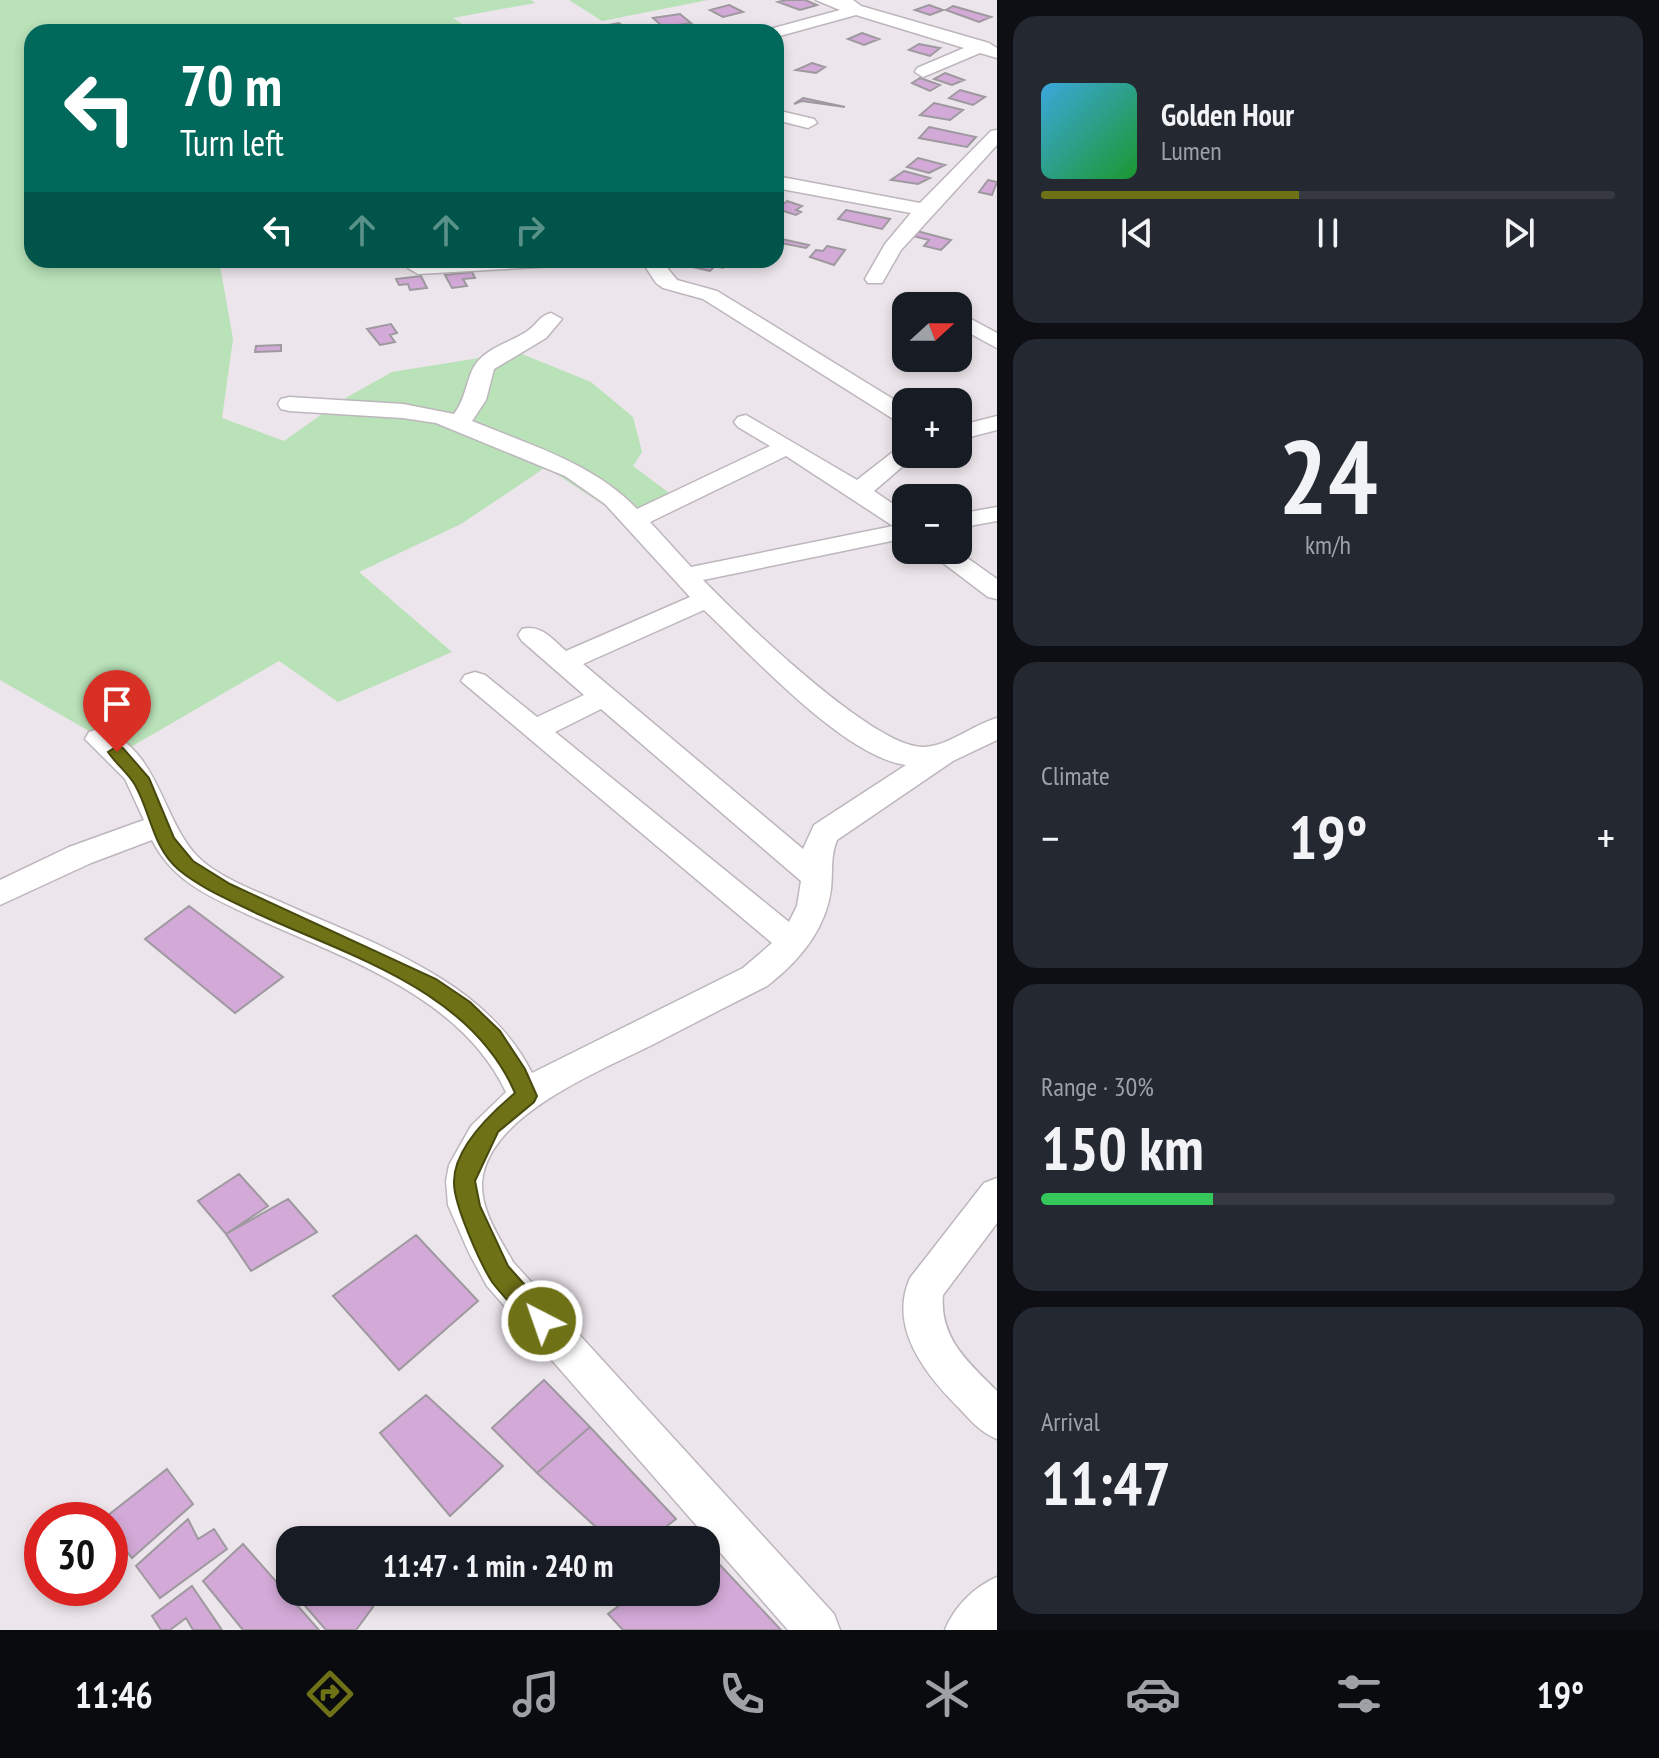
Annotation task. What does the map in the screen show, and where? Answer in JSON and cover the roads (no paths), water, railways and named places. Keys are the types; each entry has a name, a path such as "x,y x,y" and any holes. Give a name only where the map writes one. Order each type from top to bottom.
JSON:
{"street":[{"path":"824,0 853,6 997,53"},
{"path":"784,29 853,6"},
{"path":"923,72 997,42"},
{"path":"784,117 808,123"},
{"path":"875,279 892,248 924,210 997,135"},
{"path":"968,165 997,171"},
{"path":"784,184 924,210"},
{"path":"656,268 670,284 710,295 892,408"},
{"path":"459,423 474,401 479,375 487,364 499,354 533,338 551,319"},
{"path":"972,327 997,342"},
{"path":"289,404 403,411 459,423 573,471 602,489 688,575 707,599 858,735 899,754 922,757 943,754"},
{"path":"746,422 892,515"},
{"path":"972,430 997,423"},
{"path":"972,435 997,447"},
{"path":"635,520 787,447"},
{"path":"858,492 892,464"},
{"path":"972,518 997,514"},
{"path":"688,575 892,534"},
{"path":"959,564 997,591"},
{"path":"564,662 707,599"},
{"path":"531,635 817,878"},
{"path":"475,681 791,941"},
{"path":"535,730 605,696"},
{"path":"818,1630 500,1274 468,1206 464,1181 472,1158 490,1126 526,1096 546,1082 755,977 782,955 811,911 817,878 814,862 817,846 825,833 943,754 997,728"},
{"path":"99,739 117,752 143,782 173,852 203,879 447,995 493,1037 526,1096"},
{"path":"0,893 80,855 161,825"},
{"path":"997,1194 924,1290 920,1308 922,1327 931,1347 997,1419"},
{"path":"967,1630 997,1599"}]}
